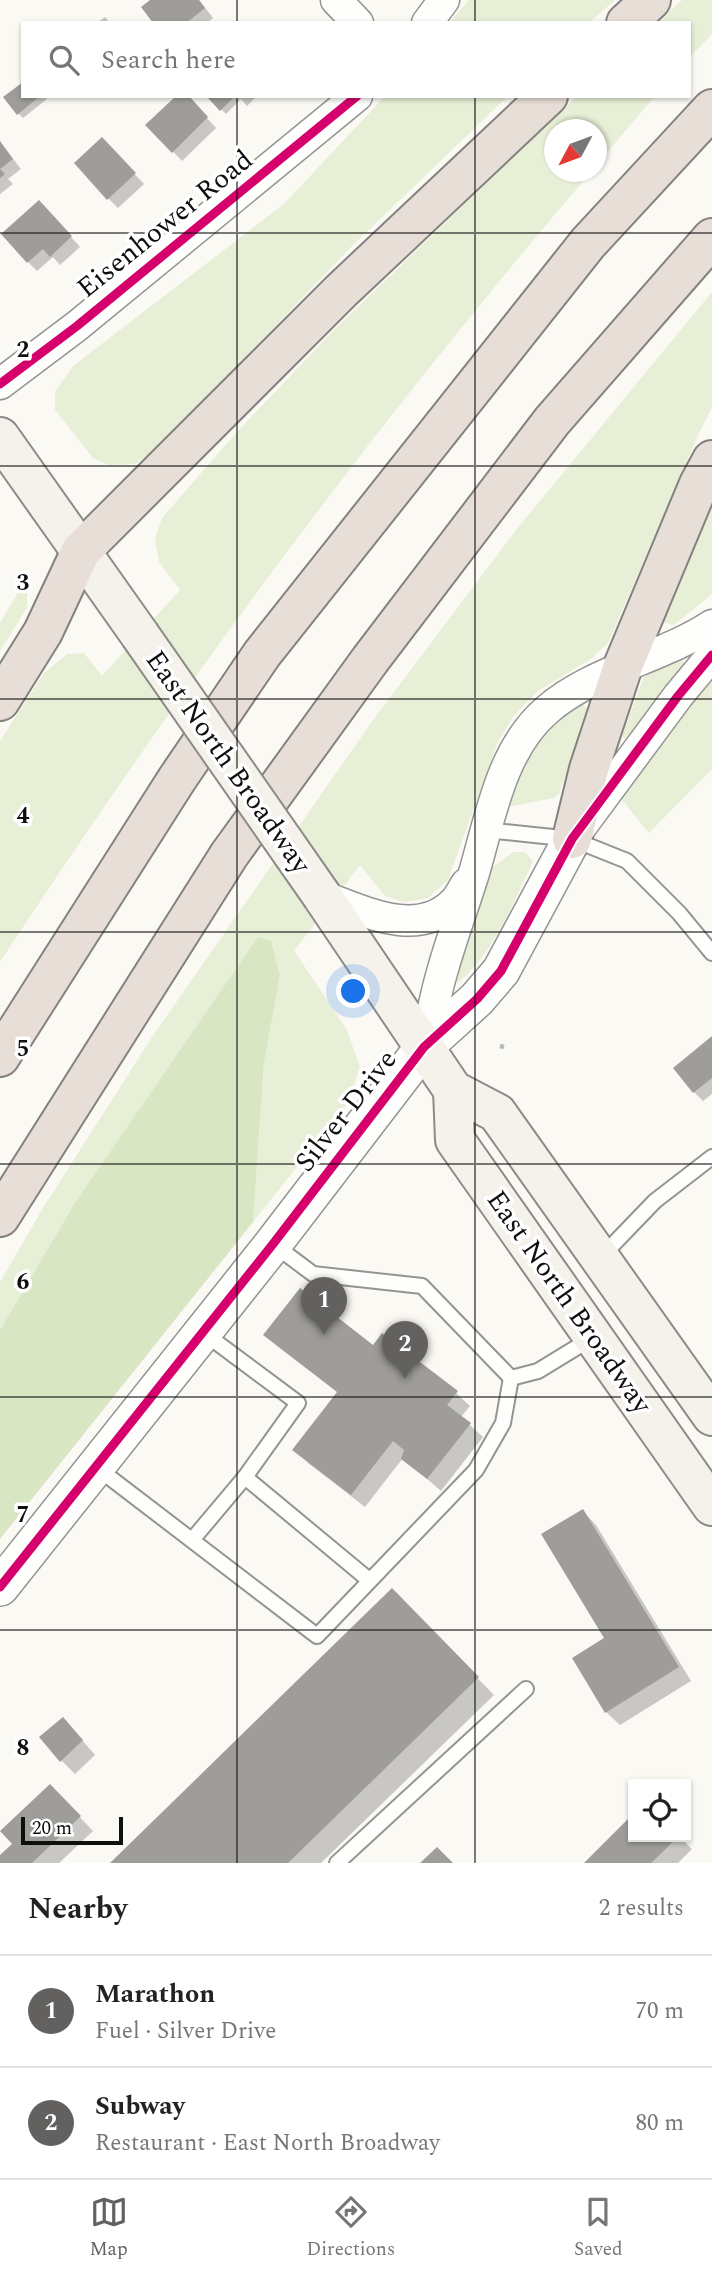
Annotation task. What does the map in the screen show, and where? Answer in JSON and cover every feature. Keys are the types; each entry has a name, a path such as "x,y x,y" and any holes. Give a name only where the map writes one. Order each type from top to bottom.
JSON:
{"highway":[{"path":"628,21 651,0"},
{"path":"0,701 43,632 81,551 341,291 546,98"},
{"path":"0,1057 177,779 262,654 588,243 712,109"},
{"path":"0,1217 229,856 370,660 552,421 712,238"},
{"path":"572,839 589,769 623,666 699,484 712,460"}],"main road":[{"name":"East North Broadway","path":"0,437 322,896 453,1090 497,1113 712,1416"},
{"name":"East North Broadway","path":"453,1090 455,1140 712,1506"}],"street":[{"path":"336,0 356,21"},
{"path":"428,21 444,0"},
{"name":"Eisenhower Road","path":"0,384 77,326 355,98"},
{"name":"Silver Drive","path":"424,1047 442,971 486,830 509,763 528,731 546,710 566,696 623,666 675,646 712,625"},
{"name":"Silver Drive","path":"0,1587 203,1332 424,1047 477,999 501,971 572,839 678,696 712,655"},
{"name":"Silver Drive","path":"322,896 401,922 433,917 454,902 474,872"}],"lane":[{"path":"486,830 572,839 627,861 678,913 712,953"},
{"path":"601,1257 655,1201 712,1157"},
{"path":"272,1244 313,1274 422,1286 511,1378"},
{"path":"192,1540 245,1477 298,1404 203,1332"},
{"path":"511,1378 538,1371 593,1338"},
{"path":"96,1466 317,1636 476,1471 503,1423 511,1378"},
{"path":"245,1477 369,1580"},
{"path":"337,1863 526,1689"}],"green space":[{"path":"469,0 615,0 591,21 451,21"},
{"path":"682,0 712,0 712,34 691,56 691,21 659,21"},
{"path":"383,98 506,98 352,246 153,453 134,464 109,465 93,458 55,410 55,392 73,366 284,204"},
{"path":"575,98 653,98 607,152 607,119 553,119"},
{"path":"544,128 544,182 583,182 434,362 283,558 138,758 0,962 0,741 44,673 67,654 84,653 102,676 180,590 159,562 155,538 162,518 235,434 336,328"},
{"path":"712,292 712,408 608,643 592,658 538,691 512,718 497,744 448,880 428,898 404,902 385,896 360,865 294,951 346,1028 360,1067 348,1103 253,1222 264,1063 280,976 73,1206 0,1330 0,1282 43,1208 154,1034 373,720 516,530"},
{"path":"712,503 712,594 674,625 661,622"},
{"path":"27,578 27,608 0,651 0,623"},
{"path":"680,657 685,665 625,739 622,736 645,674"},
{"path":"712,671 712,769 649,833 618,795"},
{"path":"581,702 588,710 559,794 554,798 506,807 523,756 536,738"},
{"path":"513,852 525,852 533,861 493,941 458,983 448,972 487,872"},
{"path":"258,937 271,941 280,976 264,1063 253,1222 0,1539 0,1330 73,1206"}],"building":[{"path":"150,0 199,0 205,8 189,21 152,21 141,7"},
{"path":"21,84 21,98 38,98 17,115 3,97"},
{"path":"174,98 191,98 208,117 172,153 145,125"},
{"path":"208,98 233,98 220,111"},
{"path":"102,137 136,173 107,200 74,163"},
{"path":"0,141 13,159 0,169"},
{"path":"39,200 72,236 50,257 43,249 27,263 1,234"},
{"path":"712,1036 712,1078 693,1093 673,1068"},
{"path":"300,1288 373,1345 382,1333 458,1391 447,1405 471,1423 427,1479 401,1459 404,1450 393,1441 351,1495 292,1450 337,1392 263,1335"},
{"path":"583,1509 679,1667 605,1713 572,1658 604,1638 541,1534"},
{"path":"392,1588 479,1677 288,1863 110,1863"},
{"path":"63,1717 83,1740 60,1762 39,1737"},
{"path":"50,1784 81,1816 32,1863 0,1863 0,1855 12,1844 0,1831"},
{"path":"628,1819 628,1842 673,1842 651,1863 584,1863"},
{"path":"437,1847 453,1863 420,1863"}],"cycle path":[{"path":"0,384 77,326 355,98"},
{"path":"0,1587 273,1244 424,1047 477,999 501,971 572,839 678,696 712,655"}],"place":[{"name":"Marathon","path":"324,1335"},
{"name":"Subway","path":"405,1379"}]}
